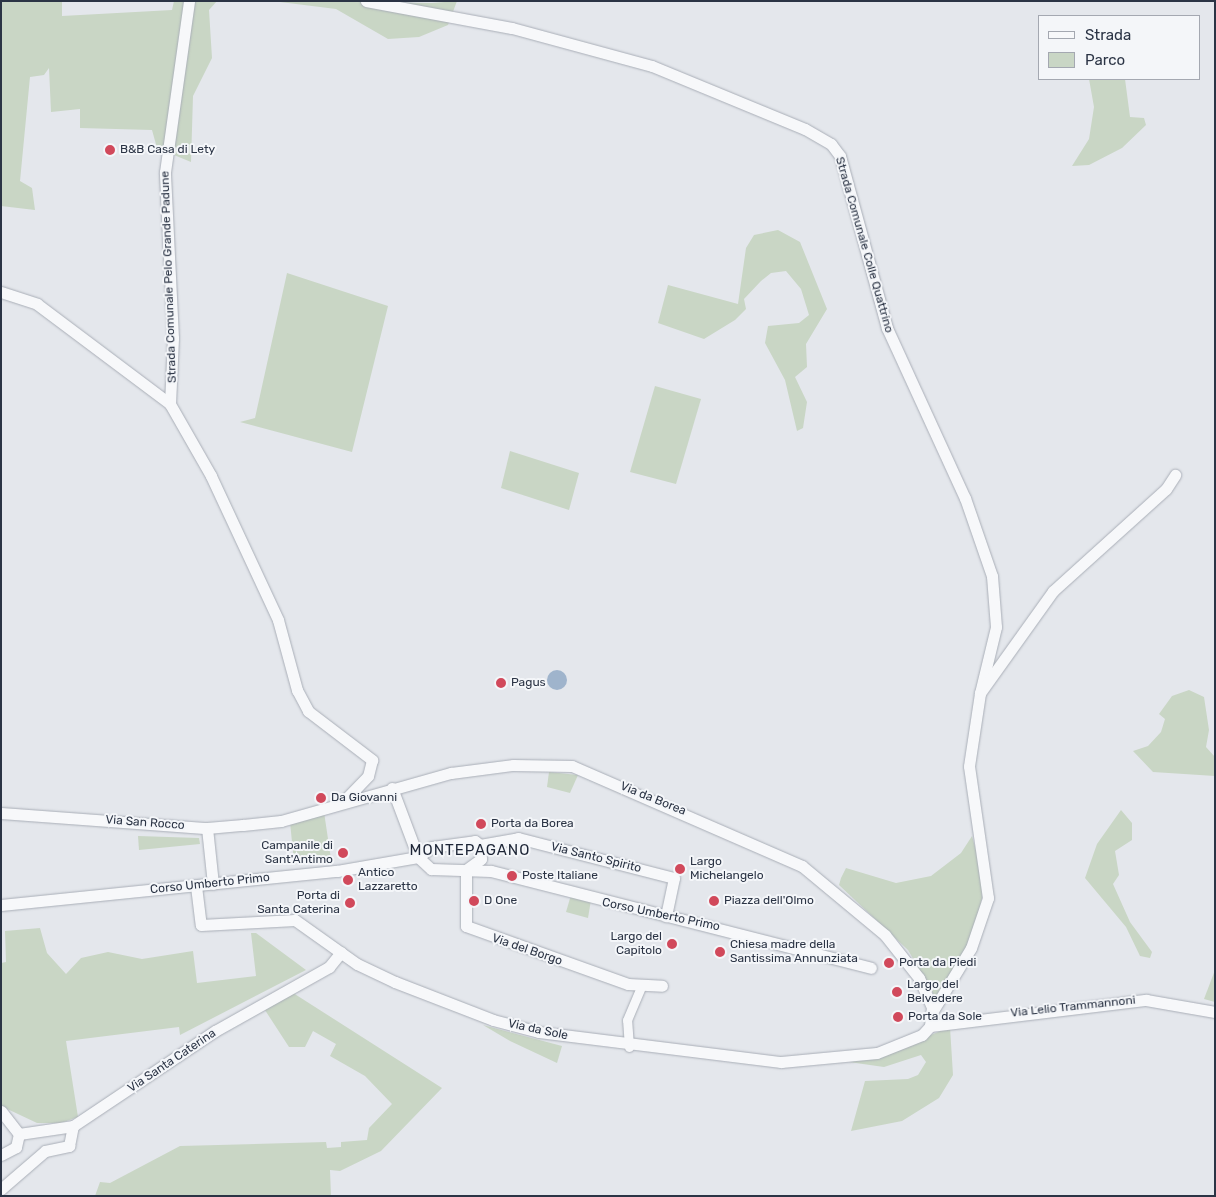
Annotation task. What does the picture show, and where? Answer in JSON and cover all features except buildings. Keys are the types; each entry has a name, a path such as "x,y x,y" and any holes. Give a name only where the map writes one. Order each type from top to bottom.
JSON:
{"street":[{"name":"Strada Comunale Pelo Grande Padune","path":"170,404 173,338 165,172 189,1"},
{"name":"Strada Comunale Colle Quattrino","path":"366,1 512,28 652,66 805,128 831,144 840,156 887,328 968,506 990,568 997,609 980,693 969,766 988,898 971,948 931,1020"},
{"path":"1,292 37,304 170,404 210,476 278,620 297,690 308,711 372,760 368,776 342,802"},
{"path":"980,693 1053,591 1164,491 1175,475"},
{"name":"Via da Borea","path":"288,819 342,802 451,773 551,764 572,766 708,822 802,866 852,905 885,935 919,978 931,1020"},
{"path":"392,788 418,857"},
{"name":"Via San Rocco","path":"1,813 207,828 288,819"},
{"path":"207,828 213,884"},
{"name":"Via Santo Spirito","path":"480,845 518,838 674,878 666,916"},
{"name":"Corso Umberto Primo","path":"1,905 196,886 418,857 455,841 469,839 480,845"},
{"path":"466,872 479,864 480,845"},
{"name":"Corso Umberto Primo","path":"418,857 431,869 508,877 666,916 712,925 871,968"},
{"name":"Via del Borgo","path":"466,872 466,926 641,987"},
{"name":"Via da Sole","path":"196,886 201,925 295,920 341,952 395,982 493,1020 629,1047 781,1062 878,1052 922,1035 931,1020"},
{"name":"Via Santa Caterina","path":"19,1134 73,1126 215,1031 329,967 341,952"},
{"path":"629,1047 627,1020 641,987 662,986"},
{"name":"Via Lelio Trammannoni","path":"931,1020 1146,1000 1215,1012"},
{"path":"1,1112 19,1134 16,1147 1,1155"},
{"path":"1,1189 45,1151 69,1146 73,1126"}],"green space":[{"path":"1,1 62,1 62,16 172,10 174,1 217,1 209,10 212,58 193,96 191,162 157,148 152,130 80,128 80,109 51,112 49,68 44,75 30,77 20,181 32,188 35,210 1,206"},
{"path":"272,1 432,3 457,1 448,25 419,37 388,39 336,9"},
{"path":"1089,80 1125,80 1130,117 1144,118 1146,125 1122,148 1089,165 1072,166 1089,139 1094,107"},
{"path":"778,230 800,242 827,309 806,344 807,367 795,377 807,402 803,428 797,431 785,380 765,343 768,326 799,323 809,315 801,289 786,271 771,273 761,281 744,299 746,309 735,320 704,339 658,323 668,285 738,304 746,248 754,235"},
{"path":"287,273 388,306 352,452 240,422 255,418"},
{"path":"655,386 701,399 676,484 630,472"},
{"path":"510,451 579,473 569,510 501,488"},
{"path":"1189,690 1204,697 1209,730 1206,747 1215,757 1215,776 1153,772 1133,751 1148,746 1161,732 1165,719 1159,714 1172,696"},
{"path":"549,772 578,775 570,793 547,787"},
{"path":"1121,810 1132,823 1132,840 1115,851 1119,875 1113,884 1130,922 1152,952 1150,958 1140,956 1126,927 1085,878 1097,844"},
{"path":"324,812 331,859 294,862 290,822"},
{"path":"138,836 199,838 200,844 139,850"},
{"path":"972,836 981,868 982,898 974,933 937,1000 908,950 839,885 846,868 896,883 931,876 961,853"},
{"path":"571,895 591,900 588,918 566,912"},
{"path":"40,928 47,953 66,974 81,958 108,952 142,959 193,951 197,983 256,976 251,933 256,933 306,970 180,1035 179,1027 66,1041 78,1117 61,1123 37,1123 1,1106 1,963 6,962 5,931"},
{"path":"1215,970 1215,1002 1204,999"},
{"path":"290,991 442,1088 381,1151 340,1171 330,1170 331,1196 95,1196 100,1182 110,1183 180,1146 326,1142 327,1148 341,1147 341,1142 367,1140 369,1128 392,1104 365,1076 330,1056 336,1044 313,1031 305,1047 289,1047 263,1007"},
{"path":"483,1025 562,1046 557,1063 510,1041"},
{"path":"950,1027 953,1075 939,1098 902,1121 851,1131 865,1081 908,1079 918,1075 926,1062 921,1055 884,1067 849,1062 885,1054"}],"water":[{"path":"557,670 564,673 567,680 564,687 557,690 550,687 547,680 550,673"}],"place":[{"name":"B&B Casa di Lety","path":"110,150"},
{"name":"Pagus","path":"501,683"},
{"name":"Da Giovanni","path":"321,798"},
{"name":"Porta da Borea","path":"481,824"},
{"name":"Campanile di Sant'Antimo","path":"343,853"},
{"name":"Largo Michelangelo","path":"680,869"},
{"name":"Poste Italiane","path":"512,876"},
{"name":"Antico Lazzaretto","path":"348,880"},
{"name":"D One","path":"474,901"},
{"name":"Piazza dell'Olmo","path":"714,901"},
{"name":"Porta di Santa Caterina","path":"350,903"},
{"name":"Largo del Capitolo","path":"672,944"},
{"name":"Chiesa madre della Santissima Annunziata","path":"720,952"},
{"name":"Porta da Piedi","path":"889,963"},
{"name":"Largo del Belvedere","path":"897,992"},
{"name":"Porta da Sole","path":"898,1017"}],"district":[{"name":"MONTEPAGANO","path":"470,851"}]}
